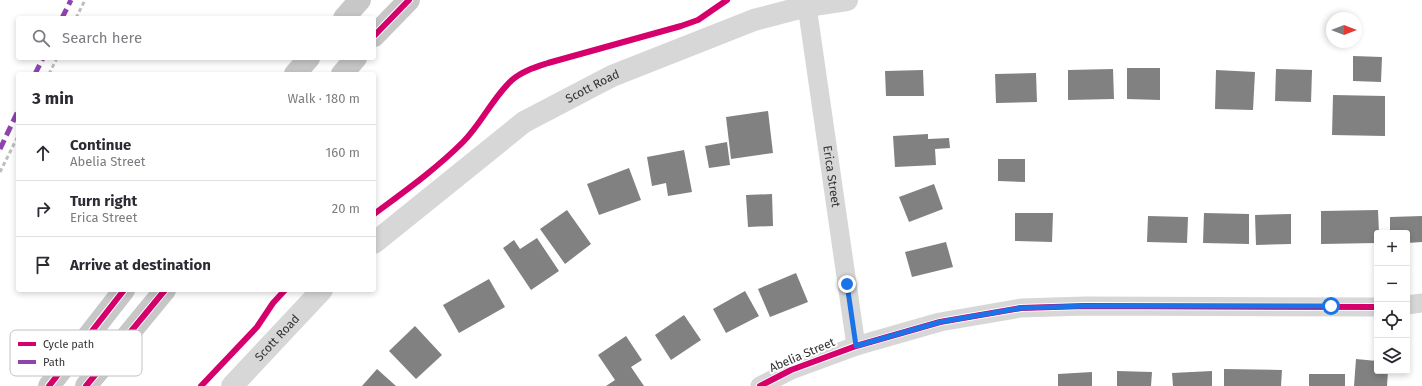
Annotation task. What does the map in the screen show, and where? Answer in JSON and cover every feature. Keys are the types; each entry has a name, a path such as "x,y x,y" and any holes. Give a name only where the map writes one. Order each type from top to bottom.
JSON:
{"highway":[{"path":"346,16 360,0"},
{"path":"376,34 409,0"},
{"path":"297,72 307,60"},
{"path":"344,72 354,60"},
{"path":"93,330 122,292"},
{"path":"132,330 163,292"},
{"path":"49,386 57,376"},
{"path":"86,386 94,376"}],"street":[{"name":"Scott Road","path":"376,241 524,122 612,76 754,20 807,6 846,0"},
{"name":"Erica Street","path":"807,6 856,346"},
{"name":"Scott Road","path":"232,386 320,292"},
{"path":"1410,305 1422,304"},
{"name":"Abelia Street","path":"760,386 791,370 856,346 940,322 1021,308 1085,306 1374,307"}],"building":[{"path":"1353,56 1382,57 1381,82 1353,81"},
{"path":"1127,68 1160,68 1160,100 1127,99"},
{"path":"1113,69 1114,99 1068,100 1068,70"},
{"path":"1276,69 1312,70 1311,102 1275,101"},
{"path":"923,70 924,96 886,96 885,71"},
{"path":"1216,70 1255,72 1253,110 1215,109"},
{"path":"1036,73 1037,102 996,103 995,74"},
{"path":"1333,95 1385,96 1385,136 1332,135"},
{"path":"768,111 773,153 731,159 726,117"},
{"path":"928,134 928,139 949,138 950,148 935,149 936,165 895,167 893,136"},
{"path":"727,142 730,165 709,168 705,146"},
{"path":"684,150 692,192 668,196 666,183 652,186 647,157"},
{"path":"998,159 1025,159 1025,182 998,181"},
{"path":"629,168 641,200 599,215 587,184"},
{"path":"934,184 943,209 909,222 899,197"},
{"path":"772,194 773,226 748,227 746,195"},
{"path":"567,210 591,244 565,264 540,229"},
{"path":"1378,210 1379,230 1374,230 1374,243 1321,244 1321,211"},
{"path":"1015,213 1053,213 1052,242 1015,241"},
{"path":"1204,213 1249,214 1249,244 1203,243"},
{"path":"1291,214 1291,244 1256,245 1255,215"},
{"path":"1148,216 1188,217 1187,243 1147,242"},
{"path":"1422,216 1422,242 1410,243 1410,230 1390,230 1390,217"},
{"path":"537,238 559,271 531,290 503,248 514,240 520,249"},
{"path":"946,242 953,267 912,277 905,252"},
{"path":"796,273 808,302 770,317 758,289"},
{"path":"489,279 505,307 459,333 443,305"},
{"path":"745,291 759,316 726,333 713,309"},
{"path":"684,315 701,340 671,360 655,335"},
{"path":"415,326 442,355 416,379 389,351"},
{"path":"626,336 642,360 631,367 644,386 606,386 615,380 598,355"},
{"path":"1356,359 1374,361 1374,374 1388,374 1387,386 1354,386"},
{"path":"377,369 396,386 362,386"},
{"path":"1224,369 1282,370 1281,386 1224,386"},
{"path":"1117,371 1152,372 1151,386 1117,386"},
{"path":"1212,371 1212,386 1173,386 1172,373"},
{"path":"1092,372 1092,386 1058,386 1058,374"},
{"path":"1309,374 1345,374 1345,386 1309,386"}],"railway":[{"path":"77,16 85,0"},
{"path":"50,72 56,60"},
{"path":"0,172 16,140"}],"marked path":[{"path":"63,16 71,0"},
{"path":"36,72 42,60"},
{"path":"0,149 16,115"}],"cycle path":[{"path":"376,34 409,0"},
{"path":"376,213 420,180 453,152 470,135 505,87 520,74 548,63 698,20 727,0"},
{"path":"93,330 122,292"},
{"path":"132,330 163,292"},
{"path":"201,386 257,327 273,303 283,292"},
{"path":"760,386 791,370 856,346 940,322 1021,308 1085,306 1374,307"},
{"path":"49,386 57,376"},
{"path":"86,386 94,376"}],"route":[{"path":"847,284 856,346 940,322 1021,308 1085,306 1331,306"}]}
